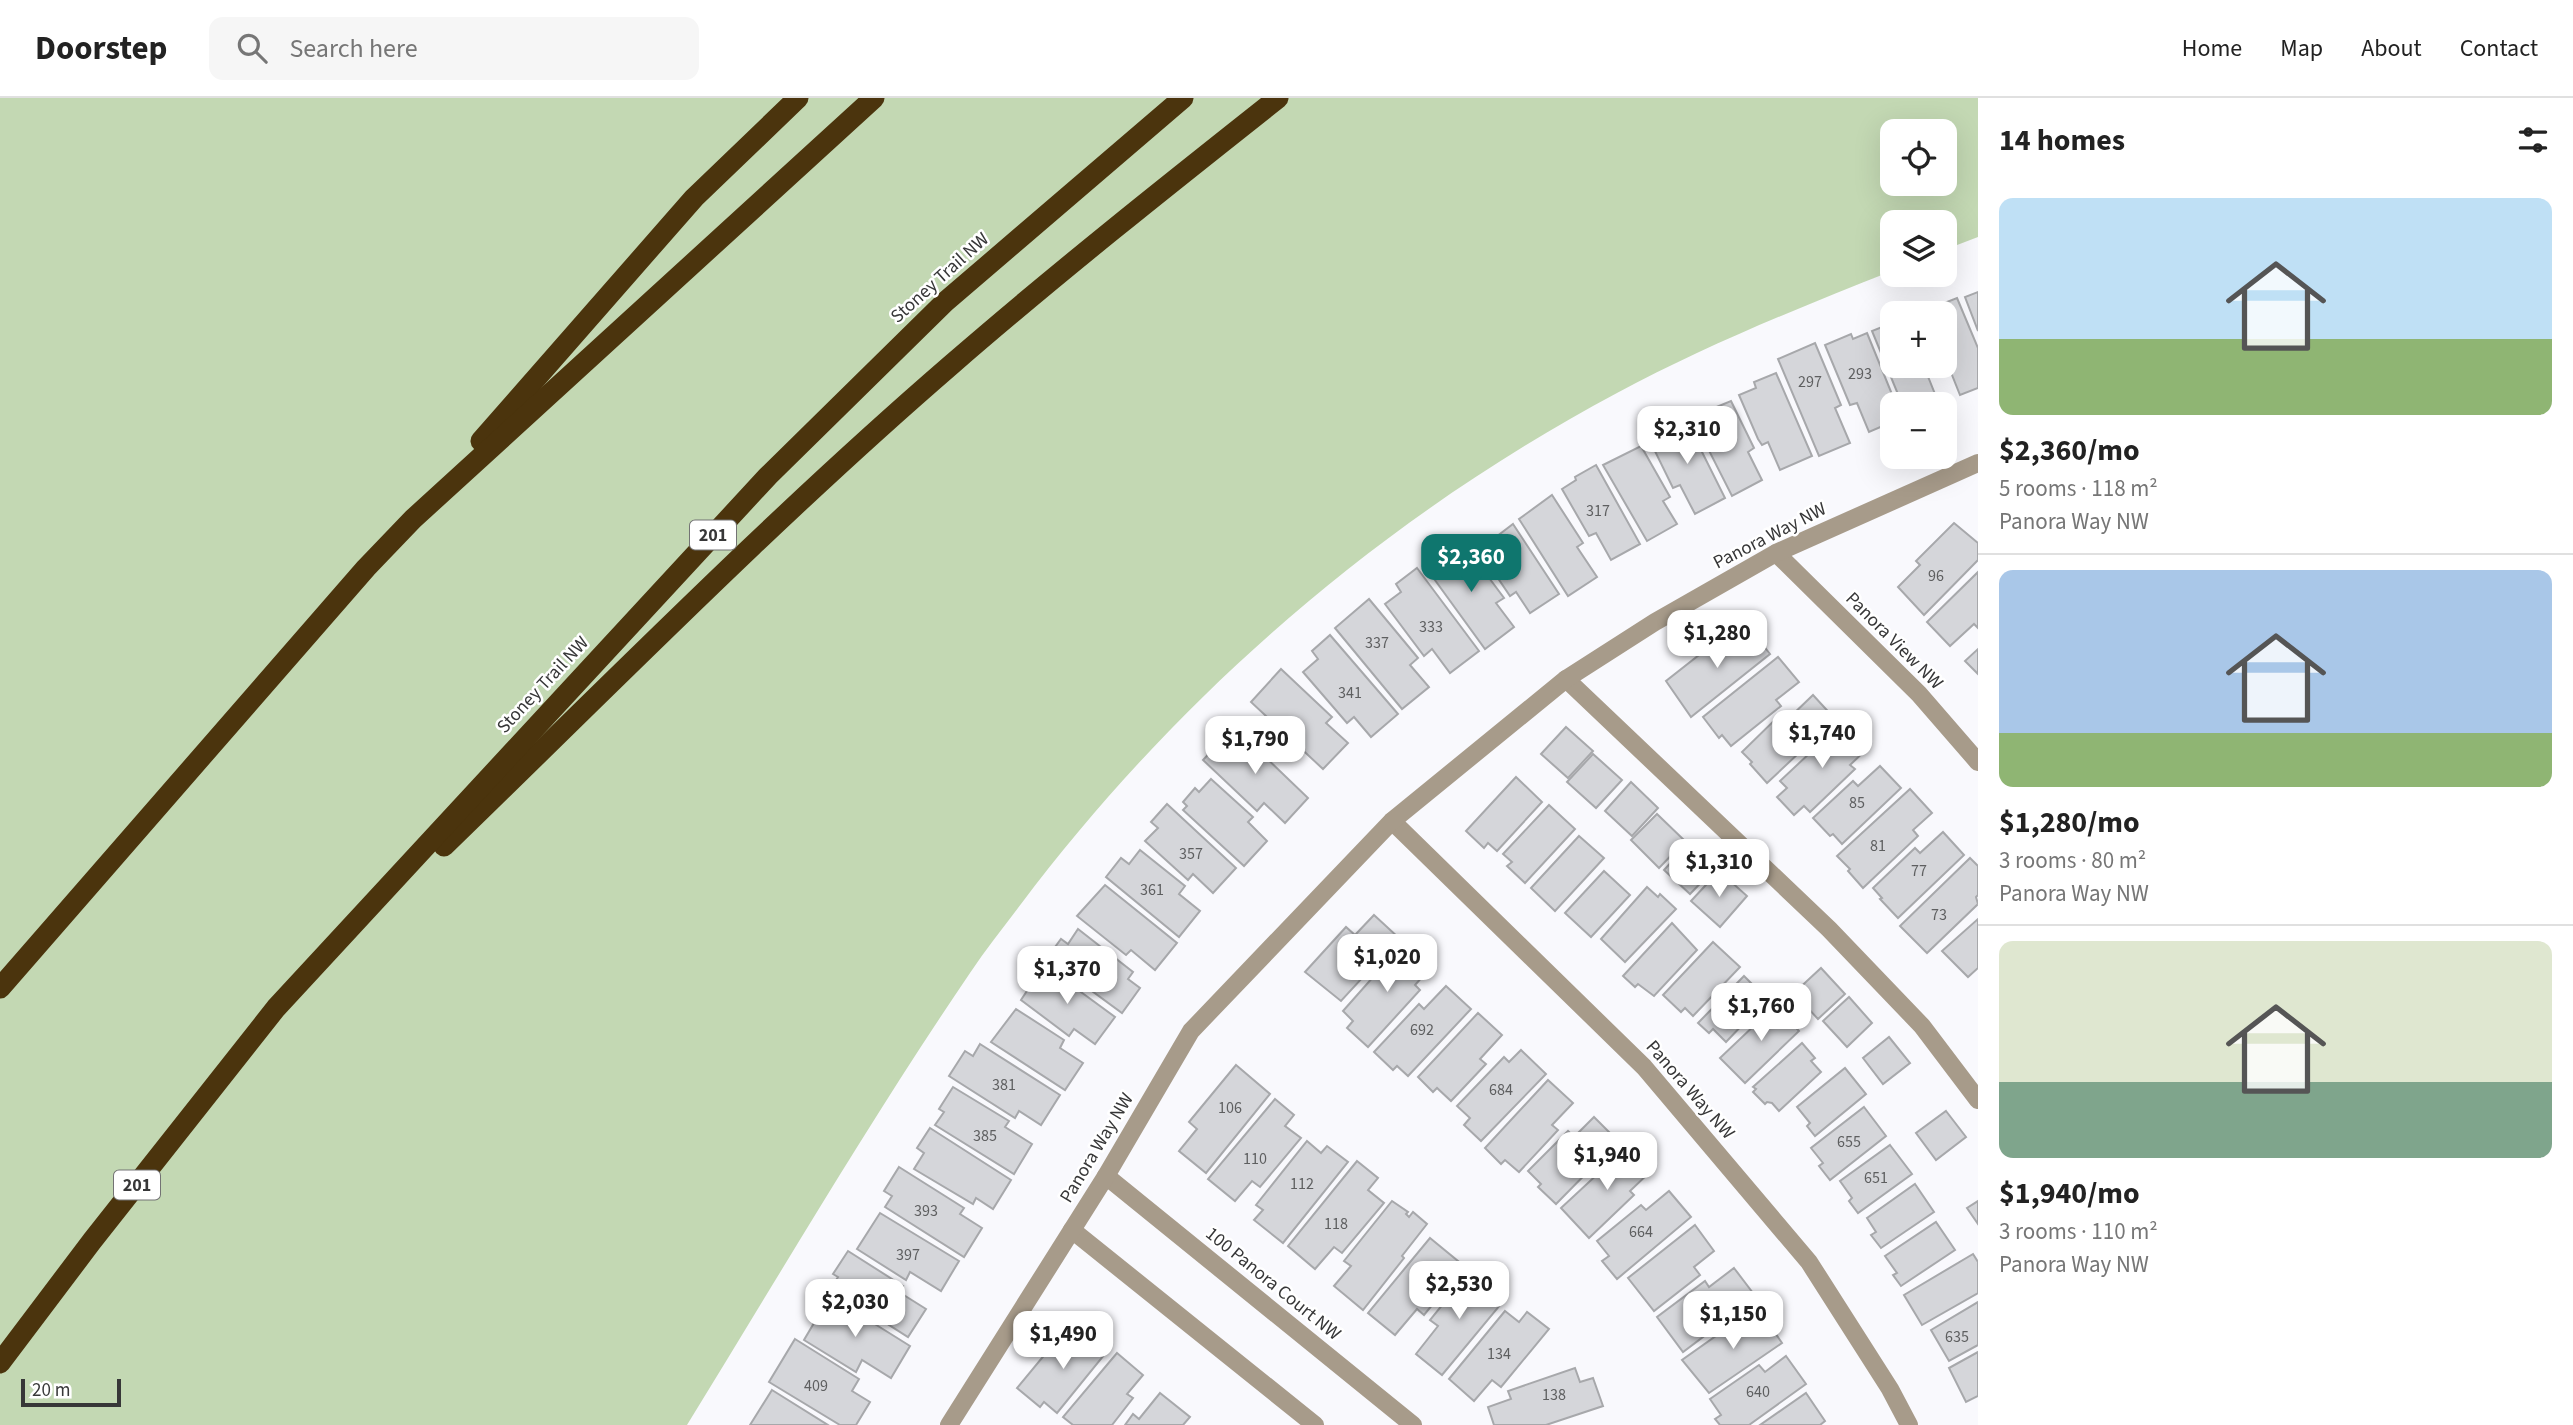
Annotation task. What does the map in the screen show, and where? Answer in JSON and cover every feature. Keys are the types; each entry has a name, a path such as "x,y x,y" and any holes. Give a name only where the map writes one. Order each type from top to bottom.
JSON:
{"highway":[{"path":"0,988 694,198 798,98"},
{"path":"413,519 874,98"},
{"name":"Stoney Trail NW","path":"0,1363 276,1007 768,476 945,302 1183,98"},
{"path":"276,1007 822,481 961,356 1138,209 1278,98"}],"street":[{"name":"Panora Way NW","path":"949,1425 1106,1176 1191,1031 1392,821 1566,679 1655,622 1776,553 1978,463"},
{"name":"Panora View NW","path":"1776,553 1919,694 1978,762"},
{"path":"1566,679 1829,929 1922,1026 1978,1100"},
{"name":"Panora Way NW","path":"1392,821 1644,1067 1810,1262 1890,1389 1909,1425"},
{"name":"100 Panora Court NW","path":"1106,1176 1413,1425"},
{"path":"1072,1230 1315,1425"}],"green space":[{"path":"0,98 1978,98 1978,237 1957,245 1957,210 1880,210 1880,276 1787,313 1684,359 1617,393 1531,442 1448,496 1368,554 1291,616 1218,683 1148,753 1083,827 976,964 861,1141 687,1425 0,1425"}],"building":[{"path":"1978,292 1978,331 1965,297"},
{"path":"1957,298 1978,348 1978,388 1960,395 1953,378 1957,378 1957,301 1949,301"},
{"path":"1880,328 1880,350 1872,331"},
{"path":"1867,333 1880,365 1880,378 1885,378 1891,392 1880,392 1880,427 1869,432 1857,403 1850,405 1825,345 1851,334 1853,339"},
{"path":"1815,343 1841,405 1835,408 1850,443 1819,456 1778,359"},
{"path":"1776,373 1812,456 1780,470 1768,442 1762,445 1758,439 1739,395 1756,388 1754,382"},
{"path":"1891,378 1929,378 1934,392 1897,392"},
{"path":"1731,401 1754,448 1748,452 1762,480 1732,496 1692,417"},
{"path":"1685,418 1725,498 1695,514 1680,485 1673,488 1650,441 1666,433 1664,429"},
{"path":"1641,446 1670,497 1663,501 1677,524 1647,541 1603,465"},
{"path":"1596,465 1640,544 1611,560 1596,533 1589,536 1562,489 1576,480 1575,477"},
{"path":"1552,495 1583,543 1577,547 1597,577 1568,596 1519,519"},
{"path":"1954,523 1978,543 1978,560 1924,615 1898,587 1920,565 1916,561"},
{"path":"1513,524 1559,594 1530,613 1516,592 1510,596 1479,550"},
{"path":"1463,543 1504,598 1496,603 1514,627 1485,649 1424,565 1441,552 1444,557"},
{"path":"1417,568 1479,651 1450,673 1432,649 1424,656 1385,604 1401,592 1396,584"},
{"path":"1978,572 1978,628 1974,624 1950,646 1927,622"},
{"path":"1369,599 1418,658 1410,665 1429,687 1402,709 1335,628"},
{"path":"1748,626 1770,654 1691,717 1666,681 1722,637 1727,643"},
{"path":"1330,635 1398,714 1371,737 1354,717 1347,723 1303,672 1318,659 1312,651"},
{"path":"1978,649 1978,674 1965,661"},
{"path":"1778,657 1799,682 1776,700 1781,706 1731,746 1722,735 1719,738 1703,717"},
{"path":"1281,669 1332,717 1326,723 1348,743 1323,769 1251,702"},
{"path":"1813,695 1835,719 1767,783 1742,752 1782,713 1788,719"},
{"path":"1843,722 1868,748 1850,765 1855,769 1810,812 1804,806 1794,815 1777,797 1787,788 1780,781"},
{"path":"1234,727 1308,798 1285,823 1264,803 1257,811 1203,760"},
{"path":"1566,727 1593,751 1568,778 1541,754"},
{"path":"1593,754 1622,780 1596,808 1567,782"},
{"path":"1880,766 1901,788 1842,844 1813,818 1853,781 1858,786"},
{"path":"1516,777 1542,802 1497,851 1488,843 1484,848 1466,831"},
{"path":"1211,779 1253,817 1248,822 1267,841 1244,866 1183,810 1187,806 1183,802 1195,788 1199,792"},
{"path":"1631,782 1658,808 1632,836 1605,811"},
{"path":"1910,789 1932,813 1913,830 1918,836 1863,888 1837,856"},
{"path":"1167,804 1236,868 1213,893 1193,874 1188,880 1145,841 1158,828 1151,822"},
{"path":"1549,805 1575,829 1525,883 1507,866 1512,862 1503,854"},
{"path":"1657,814 1685,841 1659,868 1631,840"},
{"path":"1943,832 1964,855 1898,918 1873,888 1915,848 1920,853"},
{"path":"1579,836 1604,858 1555,911 1531,888"},
{"path":"1689,843 1715,868 1690,894 1664,870"},
{"path":"1140,850 1185,886 1179,894 1200,911 1179,937 1106,877 1121,858 1129,864"},
{"path":"1970,858 1978,866 1978,904 1927,953 1900,926"},
{"path":"1604,871 1630,895 1591,937 1565,913"},
{"path":"1719,871 1747,896 1720,927 1691,901"},
{"path":"1105,885 1177,943 1155,970 1131,950 1126,955 1077,916"},
{"path":"1647,887 1658,897 1660,894 1676,909 1625,962 1601,939"},
{"path":"1374,915 1399,938 1341,1001 1305,972 1346,927 1355,935"},
{"path":"1978,919 1978,968 1968,977 1942,951"},
{"path":"1672,923 1697,950 1654,996 1638,984 1635,987 1623,976"},
{"path":"1078,929 1133,972 1128,979 1140,988 1122,1013 1047,958 1061,939 1068,944"},
{"path":"1405,941 1432,966 1415,985 1420,990 1368,1047 1347,1028 1353,1021 1343,1011"},
{"path":"1713,942 1740,967 1693,1016 1685,1008 1681,1012 1663,995"},
{"path":"1044,965 1115,1017 1095,1044 1074,1029 1069,1036 1021,1000"},
{"path":"1821,968 1845,994 1818,1019 1794,993"},
{"path":"1744,976 1767,999 1726,1042 1713,1029 1709,1033 1698,1023"},
{"path":"1446,986 1471,1009 1408,1076 1397,1066 1393,1070 1374,1052 1419,1004 1424,1009"},
{"path":"1849,997 1872,1023 1847,1047 1823,1021"},
{"path":"1779,1002 1792,1017 1789,1020 1799,1031 1745,1083 1720,1058"},
{"path":"1016,1009 1064,1040 1060,1048 1083,1063 1065,1090 991,1042"},
{"path":"1478,1013 1502,1035 1480,1059 1486,1064 1451,1101 1437,1088 1433,1092 1418,1077"},
{"path":"1889,1037 1910,1063 1883,1084 1863,1058"},
{"path":"1802,1043 1815,1058 1811,1061 1821,1072 1779,1111 1772,1103 1765,1104 1753,1092 1756,1089 1753,1087"},
{"path":"980,1044 1060,1095 1041,1125 1019,1111 1015,1118 949,1076 965,1051 973,1056"},
{"path":"1521,1050 1546,1074 1481,1141 1464,1125 1470,1118 1457,1106 1504,1057 1509,1062"},
{"path":"1236,1065 1270,1094 1206,1173 1179,1151 1197,1129 1189,1122"},
{"path":"1845,1068 1866,1094 1815,1136 1807,1126 1810,1123 1797,1107"},
{"path":"1548,1080 1573,1103 1552,1125 1558,1130 1519,1172 1505,1160 1501,1164 1485,1148"},
{"path":"953,1087 1009,1121 1005,1127 1032,1144 1014,1174 935,1125 944,1112 939,1109"},
{"path":"1275,1099 1294,1115 1285,1126 1301,1138 1260,1187 1252,1181 1235,1201 1208,1179"},
{"path":"1864,1107 1886,1136 1830,1180 1819,1166 1823,1163 1811,1148"},
{"path":"1946,1111 1966,1137 1936,1160 1916,1133"},
{"path":"1594,1117 1618,1141 1556,1204 1538,1187 1541,1184 1528,1171 1568,1131 1574,1137"},
{"path":"930,1128 1011,1180 993,1209 976,1198 973,1204 914,1169 924,1153 917,1148"},
{"path":"1307,1141 1321,1153 1327,1146 1348,1162 1283,1243 1254,1220 1263,1210 1256,1205"},
{"path":"1629,1145 1652,1170 1630,1191 1634,1195 1589,1238 1561,1208"},
{"path":"1890,1145 1912,1174 1858,1213 1849,1201 1852,1198 1840,1181"},
{"path":"1357,1161 1378,1178 1368,1190 1384,1203 1342,1253 1334,1247 1315,1269 1288,1246"},
{"path":"899,1167 964,1208 960,1214 982,1228 964,1257 885,1207 892,1196 884,1191"},
{"path":"1915,1184 1934,1212 1881,1248 1871,1235 1876,1232 1867,1218"},
{"path":"1669,1191 1691,1217 1617,1279 1602,1261 1609,1256 1597,1241 1641,1205 1646,1210"},
{"path":"1392,1201 1408,1212 1406,1214 1409,1217 1413,1212 1427,1224 1363,1310 1334,1286 1351,1266 1344,1261"},
{"path":"1978,1201 1978,1224 1967,1208"},
{"path":"880,1213 959,1261 941,1291 910,1272 906,1280 857,1249"},
{"path":"1936,1222 1955,1250 1901,1286 1893,1275 1897,1273 1885,1256"},
{"path":"1695,1225 1714,1251 1694,1267 1700,1275 1654,1311 1628,1278"},
{"path":"1430,1238 1464,1266 1424,1315 1417,1309 1395,1335 1368,1313"},
{"path":"848,1251 903,1286 899,1292 926,1309 908,1337 831,1288 838,1277 833,1274"},
{"path":"1973,1254 1978,1262 1978,1293 1922,1325 1904,1295"},
{"path":"1473,1267 1497,1286 1490,1295 1501,1304 1442,1375 1416,1354 1438,1326 1430,1320"},
{"path":"1734,1268 1756,1297 1683,1352 1657,1317 1705,1281 1709,1287"},
{"path":"830,1296 910,1346 891,1378 862,1360 856,1372 804,1340"},
{"path":"1978,1302 1978,1345 1949,1361 1931,1330"},
{"path":"1757,1307 1782,1343 1709,1393 1682,1360"},
{"path":"1505,1311 1519,1322 1527,1312 1549,1329 1501,1387 1492,1380 1474,1401 1449,1379"},
{"path":"1083,1328 1109,1349 1057,1413 1044,1402 1040,1407 1017,1388 1056,1341 1066,1349"},
{"path":"795,1339 859,1379 852,1391 870,1402 856,1425 840,1425 769,1382"},
{"path":"1978,1352 1978,1396 1966,1402 1949,1368"},
{"path":"1117,1353 1143,1375 1127,1394 1133,1398 1112,1425 1073,1425 1063,1417"},
{"path":"1786,1356 1806,1384 1749,1425 1720,1425 1715,1419 1721,1415 1710,1399 1759,1365 1765,1372"},
{"path":"1575,1368 1580,1382 1593,1378 1603,1406 1546,1425 1494,1425 1488,1407 1511,1399 1508,1391"},
{"path":"772,1390 828,1425 750,1425"},
{"path":"1160,1393 1190,1417 1183,1425 1125,1425 1133,1414 1139,1419"},
{"path":"1806,1393 1825,1421 1820,1425 1760,1425"}]}
